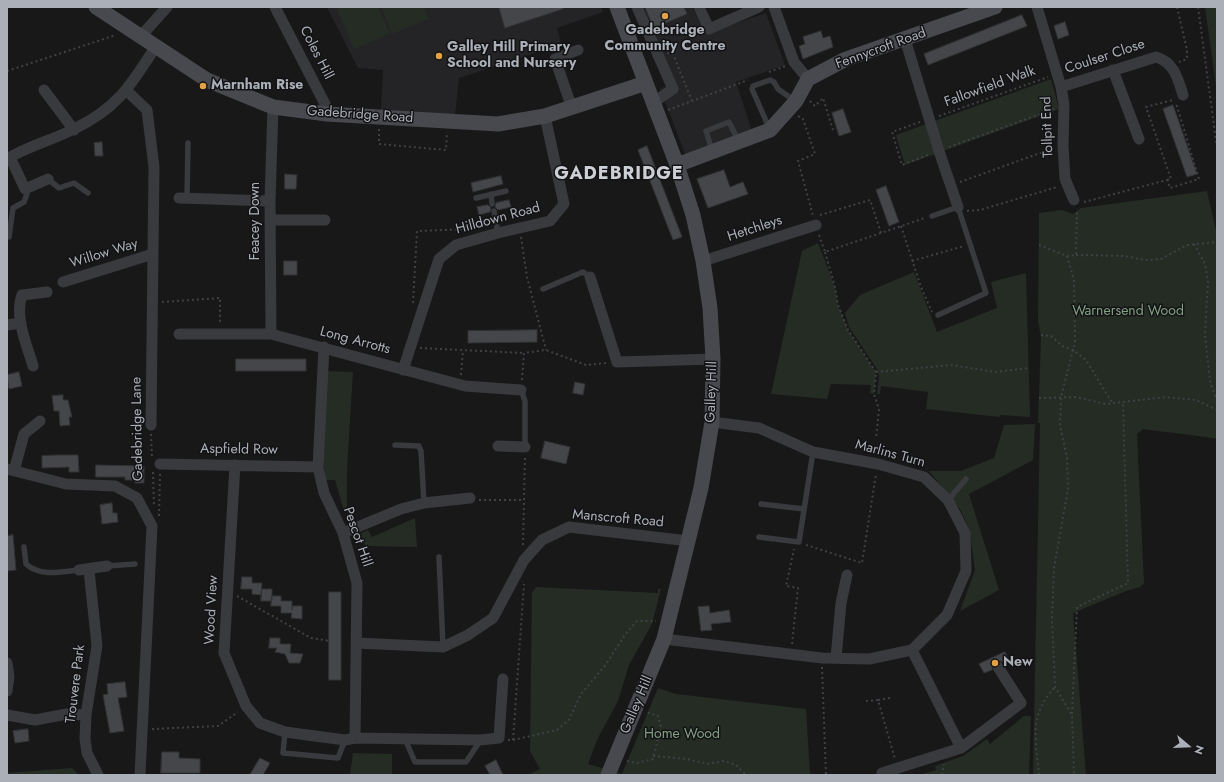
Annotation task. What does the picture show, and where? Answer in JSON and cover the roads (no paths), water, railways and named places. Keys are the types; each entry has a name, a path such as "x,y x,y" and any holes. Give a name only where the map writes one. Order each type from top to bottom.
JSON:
{"street":[{"name":"Gadebridge Road","path":"96,7 206,80 273,107 327,114 378,118 498,124 545,116 646,83"},
{"path":"141,36 167,7"},
{"name":"Coles Hill","path":"275,7 326,106 327,114"},
{"name":"Galley Hill","path":"608,775 664,639 689,541 702,488 712,422 713,359 710,308 703,261 693,215 677,165 617,7"},
{"path":"637,7 673,89 656,108"},
{"path":"699,7 709,29 759,7"},
{"path":"774,7 794,62 799,95"},
{"name":"Fennycroft Road","path":"677,165 770,130 799,95 846,59 995,7"},
{"name":"Tollpit End","path":"1036,7 1061,87 1064,105 1063,145 1066,184 1075,202"},
{"path":"905,39 939,151 959,209"},
{"path":"48,179 25,189 9,158 74,130 102,115 127,91 156,46"},
{"path":"572,108 555,59 578,50"},
{"name":"Coulser Close","path":"1061,87 1156,57 1164,59 1170,64 1177,78 1179,98"},
{"path":"1113,70 1139,139"},
{"path":"44,90 74,130"},
{"name":"Gadebridge Lane","path":"127,91 147,110 154,167 151,425"},
{"name":"Feacey Down","path":"271,334 270,201 273,107"},
{"name":"Hilldown Road","path":"403,370 439,259 456,245 498,233 550,222 564,204 545,116"},
{"path":"183,198 270,201"},
{"path":"271,220 325,220"},
{"name":"Hetchleys","path":"703,261 814,221"},
{"name":"Willow Way","path":"63,282 153,254"},
{"path":"590,277 617,362 713,359"},
{"path":"33,366 21,323 19,302 22,295 46,292"},
{"path":"7,325 21,323"},
{"name":"Long Arrotts","path":"179,334 271,334 461,385 521,390"},
{"name":"Pescot Hill","path":"324,347 318,466 324,493 343,533 357,583 357,643 350,739"},
{"path":"40,420 24,434 11,470 66,484 115,486 137,498 152,526 140,775"},
{"name":"Marlins Turn","path":"712,422 759,428 813,452 878,464 924,477 948,500 965,533 966,571 947,615 912,650"},
{"path":"498,446 525,447"},
{"name":"Wood View","path":"235,465 224,653 246,706 260,723 285,732 350,739 405,738 480,740 499,738 503,679"},
{"name":"Aspfield Row","path":"155,466 318,466"},
{"path":"343,533 401,509 424,503 470,498"},
{"name":"Manscroft Road","path":"357,643 442,647 468,635 493,618 524,560 542,540 569,527 689,541"},
{"path":"84,570 108,566"},
{"name":"Trouvere Park","path":"84,570 97,646 86,715 85,738 87,753 98,775"},
{"path":"836,658 841,603 847,575"},
{"path":"664,639 822,658 868,660 912,650 961,748"},
{"path":"7,663 9,677 7,691"},
{"path":"882,773 961,748 1021,703 998,668"},
{"path":"7,715 35,720 67,714 86,715"}],"lane":[{"path":"770,130 752,89 753,86 770,80 783,92 799,95"},
{"path":"713,152 706,131 729,122 739,142"},
{"path":"183,198 188,143"},
{"path":"48,179 60,188 74,183 88,193"},
{"path":"9,237 13,208 24,202 27,194 25,189"},
{"path":"476,198 506,190"},
{"path":"491,194 492,204"},
{"path":"932,216 959,209 986,293 938,315"},
{"path":"494,211 498,233"},
{"path":"543,289 583,272 590,277"},
{"path":"521,390 525,401 525,447"},
{"path":"395,445 419,446 421,451 424,503"},
{"path":"760,537 797,542 813,452"},
{"path":"948,500 966,479"},
{"path":"761,504 804,509"},
{"path":"24,547 26,564 31,569 48,573 84,570"},
{"path":"439,557 442,647"},
{"path":"108,566 135,564"},
{"path":"285,732 283,753 338,758 350,739"},
{"path":"405,738 415,762 466,762 480,740"}],"place":[{"name":"Gadebridge Community Centre","path":"665,16"},
{"name":"Galley Hill Primary School and Nursery","path":"439,56"},
{"name":"Marnham Rise","path":"203,86"},
{"name":"New","path":"995,663"}],"district":[{"name":"GADEBRIDGE","path":"619,175"}],"park label":[{"name":"Warnersend Wood","path":"1128,312"},
{"name":"Home Wood","path":"682,735"}]}
